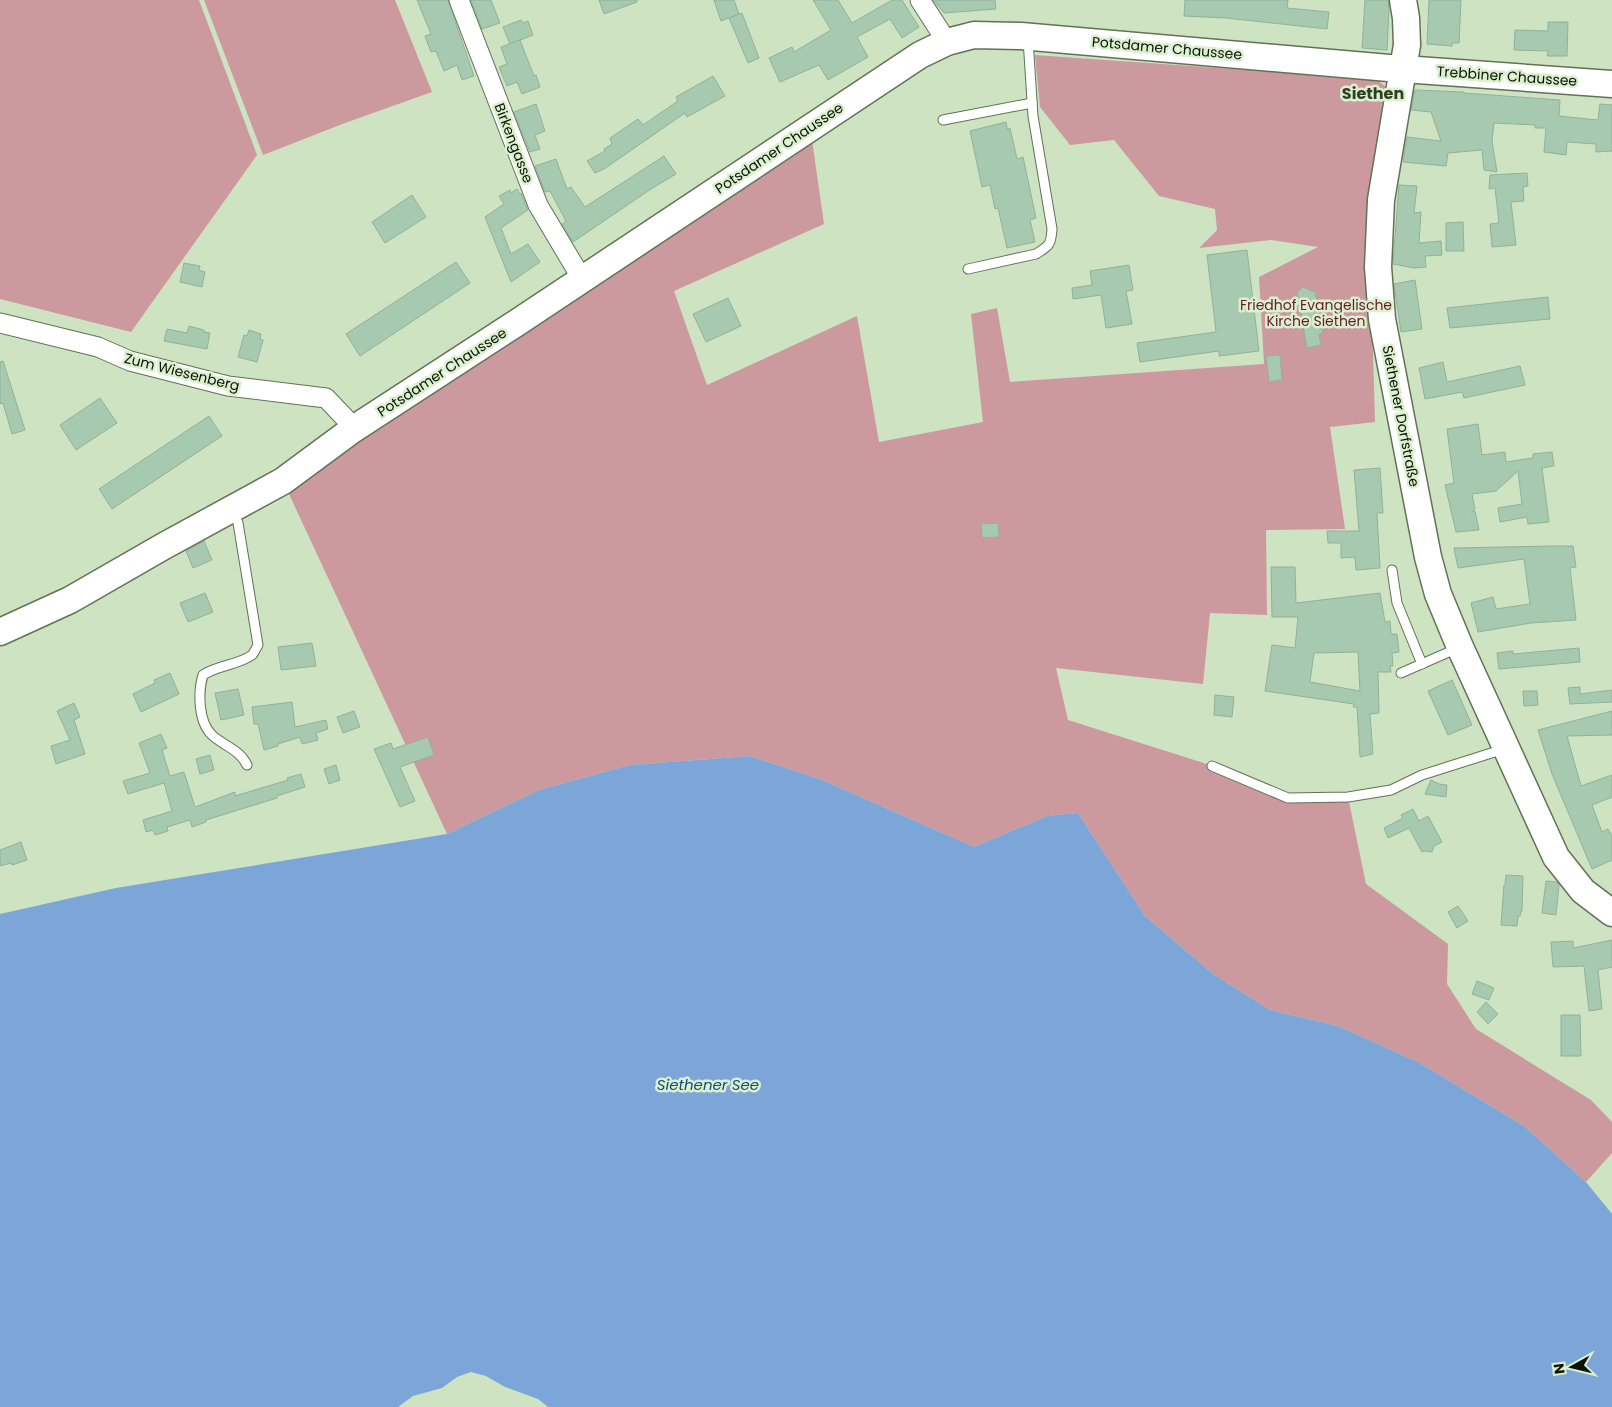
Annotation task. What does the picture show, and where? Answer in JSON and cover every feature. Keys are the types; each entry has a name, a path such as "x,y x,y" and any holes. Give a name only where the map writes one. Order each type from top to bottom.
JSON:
{"main road":[{"name":"Siethener Dorfstraße","path":"1404,0 1406,45 1381,200 1378,267 1382,320 1428,557 1438,594 1460,647 1556,857 1584,891 1612,913"},
{"name":"Potsdamer Chaussee","path":"0,632 70,600 283,480 352,430 920,55 947,42 974,35 1028,36 1402,69"},
{"name":"Trebbiner Chaussee","path":"1402,69 1612,84"}],"street":[{"name":"Birkengasse","path":"459,0 538,205 582,279"},
{"path":"920,0 947,42"},
{"name":"Zum Wiesenberg","path":"0,323 98,347 130,361 228,386 326,398 345,418 352,430"}],"lane":[{"path":"968,269 1036,254 1046,248 1051,242 1052,229 1032,116 1028,36"},
{"path":"943,120 1032,103"},
{"path":"232,509 238,522 258,645 252,655 211,669 203,674 200,684 201,702 203,721 210,734 233,748 243,757 247,765"},
{"path":"1392,570 1397,603 1422,664"},
{"path":"1402,673 1460,647"},
{"path":"1212,766 1288,798 1348,797 1391,790 1422,776 1507,748"}],"green space":[{"path":"0,0 199,0 257,155 131,332 0,299"},
{"path":"204,0 395,0 432,92 263,155"},
{"name":"Friedhof Evangelische Kirche Siethen","path":"1035,55 1376,79 1386,87 1370,192 1375,422 1330,427 1345,529 1266,530 1267,615 1210,613 1203,684 1056,668 1068,720 1210,765 1288,798 1348,797 1366,884 1448,944 1447,984 1476,1029 1591,1100 1612,1122 1612,1153 1586,1182 1524,1126 1418,1062 1338,1026 1270,1010 1213,974 1145,916 1078,813 1047,816 974,847 820,779 749,756 630,765 539,790 447,834 283,481 812,140 824,224 674,291 707,385 857,316 879,442 983,422 971,314 997,308 1010,382 1264,364 1259,277 1318,247 1271,240 1199,248 1217,230 1215,209 1159,196 1114,140 1070,145 1040,107"}],"water":[{"name":"Siethener See","path":"749,756 820,779 974,847 1047,816 1078,813 1145,916 1213,974 1270,1010 1338,1026 1418,1062 1524,1126 1586,1182 1612,1214 1612,1407 548,1407 538,1399 505,1387 486,1376 471,1372 457,1377 442,1388 413,1396 398,1407 0,1407 0,914 116,888 447,834 539,790 630,765"}],"building":[{"path":"417,0 448,0 474,76 462,80 457,65 444,71 436,51 431,52 425,36 431,34"},
{"path":"471,0 491,0 500,23 482,29"},
{"path":"599,0 637,0 637,2 604,14"},
{"path":"714,0 734,0 739,14 721,21"},
{"path":"813,0 838,0 852,23 892,0 902,0 919,27 902,38 890,19 857,37 868,57 828,80 819,65 780,82 769,58 792,47 794,52 831,30"},
{"path":"933,0 995,0 996,9 944,13"},
{"path":"1185,0 1288,0 1287,8 1329,12 1327,29 1226,18 1184,16"},
{"path":"1365,0 1388,0 1387,50 1362,48"},
{"path":"1429,0 1461,0 1459,43 1452,43 1452,46 1427,44"},
{"path":"742,13 759,58 748,63 729,18"},
{"path":"521,20 523,23 528,21 533,35 510,44 503,27"},
{"path":"1548,22 1568,22 1567,56 1547,56 1548,51 1514,50 1515,30 1548,31"},
{"path":"520,40 540,87 522,94 517,82 507,86 499,67 507,64 501,47"},
{"path":"713,76 725,96 687,117 685,113 604,169 595,173 587,161 605,151 604,149 612,144 610,138 638,119 643,125 678,101 676,97"},
{"path":"1415,90 1560,100 1559,116 1598,120 1600,104 1612,105 1612,151 1596,152 1596,144 1567,142 1566,155 1544,152 1546,128 1535,128 1535,125 1494,123 1492,141 1497,172 1484,170 1482,150 1448,153 1446,166 1403,162 1407,137 1441,141 1431,112 1411,110"},
{"path":"536,104 545,131 535,135 540,149 530,152 514,112"},
{"path":"1006,122 1007,129 1010,128 1017,159 1023,157 1036,218 1030,220 1035,242 1007,248 998,208 995,209 990,185 982,187 970,131"},
{"path":"664,156 676,174 573,242 562,224 566,221 550,191 545,192 535,166 556,159 567,189 571,187 585,207"},
{"path":"1527,173 1528,186 1523,187 1524,201 1511,202 1516,245 1492,247 1490,224 1499,223 1495,188 1489,189 1490,175"},
{"path":"1399,185 1417,186 1414,213 1421,212 1419,243 1441,241 1442,255 1425,256 1426,267 1414,268 1393,264"},
{"path":"517,189 521,193 528,210 501,228 511,254 528,244 540,262 511,282 485,217 504,204 499,196 510,190 511,193"},
{"path":"412,195 426,217 385,243 372,222"},
{"path":"1463,222 1464,251 1446,251 1446,223"},
{"path":"1247,250 1259,351 1219,356 1219,351 1140,362 1137,343 1216,332 1207,255"},
{"path":"456,262 470,283 360,356 346,334"},
{"path":"184,263 200,266 199,270 205,272 202,287 180,282"},
{"path":"1129,265 1133,290 1126,291 1132,324 1106,328 1101,295 1073,299 1072,288 1092,285 1090,271"},
{"path":"1415,280 1422,329 1401,332 1394,284"},
{"path":"1303,287 1315,291 1323,333 1319,334 1321,345 1307,348 1297,293"},
{"path":"1548,297 1550,319 1450,328 1447,308"},
{"path":"728,298 741,326 706,342 693,314"},
{"path":"189,326 210,333 207,349 164,341 167,329 187,333"},
{"path":"249,330 261,334 260,339 263,340 257,362 238,357 244,335 247,336"},
{"path":"1280,355 1282,380 1269,382 1266,356"},
{"path":"3,361 25,430 12,434 3,403 0,404 0,362"},
{"path":"1443,362 1447,382 1520,366 1525,385 1464,398 1462,392 1425,399 1419,368"},
{"path":"100,398 117,423 76,450 60,425"},
{"path":"209,416 222,436 112,509 99,489"},
{"path":"1478,424 1482,455 1505,452 1506,462 1533,458 1533,454 1552,452 1554,466 1542,468 1549,522 1528,524 1527,517 1500,522 1498,508 1522,504 1518,471 1496,491 1472,494 1475,509 1471,512 1475,511 1479,530 1456,532 1445,485 1454,483 1447,429"},
{"path":"1380,468 1383,513 1377,513 1380,568 1356,570 1355,557 1341,558 1341,543 1328,543 1327,531 1359,531 1354,470"},
{"path":"998,523 999,537 982,538 981,524"},
{"path":"204,541 212,560 193,568 186,551"},
{"path":"1573,546 1576,567 1570,568 1576,620 1531,623 1478,632 1471,603 1493,597 1496,609 1530,604 1524,559 1458,568 1454,548"},
{"path":"1271,567 1295,567 1296,603 1380,593 1385,622 1390,621 1391,634 1397,634 1399,652 1392,653 1393,666 1390,666 1391,672 1378,672 1379,713 1370,714 1373,754 1360,757 1357,707 1353,707 1354,704 1265,691 1272,645 1295,648 1298,617 1272,617","holes":["1358,652 1360,691 1310,682 1314,653"]},
{"path":"205,593 213,612 188,622 180,603"},
{"path":"312,643 316,666 281,670 278,647"},
{"path":"1579,648 1580,662 1499,669 1497,653 1513,651 1513,654"},
{"path":"170,673 179,694 141,712 133,694 155,683 154,680"},
{"path":"1452,680 1472,725 1448,735 1428,691"},
{"path":"1580,687 1580,694 1612,690 1612,702 1570,704 1568,688"},
{"path":"238,689 244,715 221,720 215,693"},
{"path":"1523,691 1537,691 1538,705 1524,706"},
{"path":"1215,695 1234,697 1232,717 1214,715"},
{"path":"292,702 295,727 326,720 328,729 316,733 318,740 302,744 300,737 264,750 258,724 254,724 252,707"},
{"path":"74,703 80,717 74,720 85,754 56,764 51,746 70,740 57,711"},
{"path":"354,711 360,727 343,733 337,717"},
{"path":"1612,711 1612,735 1567,736 1581,786 1612,775 1612,797 1592,805 1602,832 1608,829 1612,836 1612,860 1592,869 1552,774 1538,730"},
{"path":"161,734 167,748 162,750 170,776 184,772 195,807 235,792 235,796 288,780 287,778 301,774 305,787 277,796 277,798 206,820 206,822 192,827 190,820 167,827 168,831 155,835 153,830 146,832 143,820 172,811 164,783 128,794 123,781 150,773 139,743"},
{"path":"428,737 434,755 400,767 415,801 400,807 374,749 391,743 393,749"},
{"path":"210,755 214,770 200,774 196,759"},
{"path":"336,765 340,780 329,784 324,769"},
{"path":"1431,780 1447,785 1446,797 1425,794"},
{"path":"1413,809 1419,821 1428,816 1442,842 1434,846 1432,852 1422,852 1409,828 1388,838 1384,828 1403,818 1401,815"},
{"path":"21,842 27,860 12,865 11,863 0,866 0,850"},
{"path":"1506,875 1523,876 1522,911 1520,916 1518,916 1517,926 1501,925"},
{"path":"1546,881 1557,882 1559,885 1556,915 1542,913"},
{"path":"1458,906 1468,921 1457,928 1448,912"},
{"path":"1612,940 1612,967 1598,970 1602,1009 1589,1011 1584,966 1553,967 1551,942 1573,941 1573,948"},
{"path":"1477,981 1494,988 1489,1000 1472,994"},
{"path":"1486,1002 1498,1014 1488,1024 1477,1012"},
{"path":"1561,1015 1580,1015 1581,1056 1561,1056"}],"district":[{"name":"Siethen","path":"1373,93"}]}
